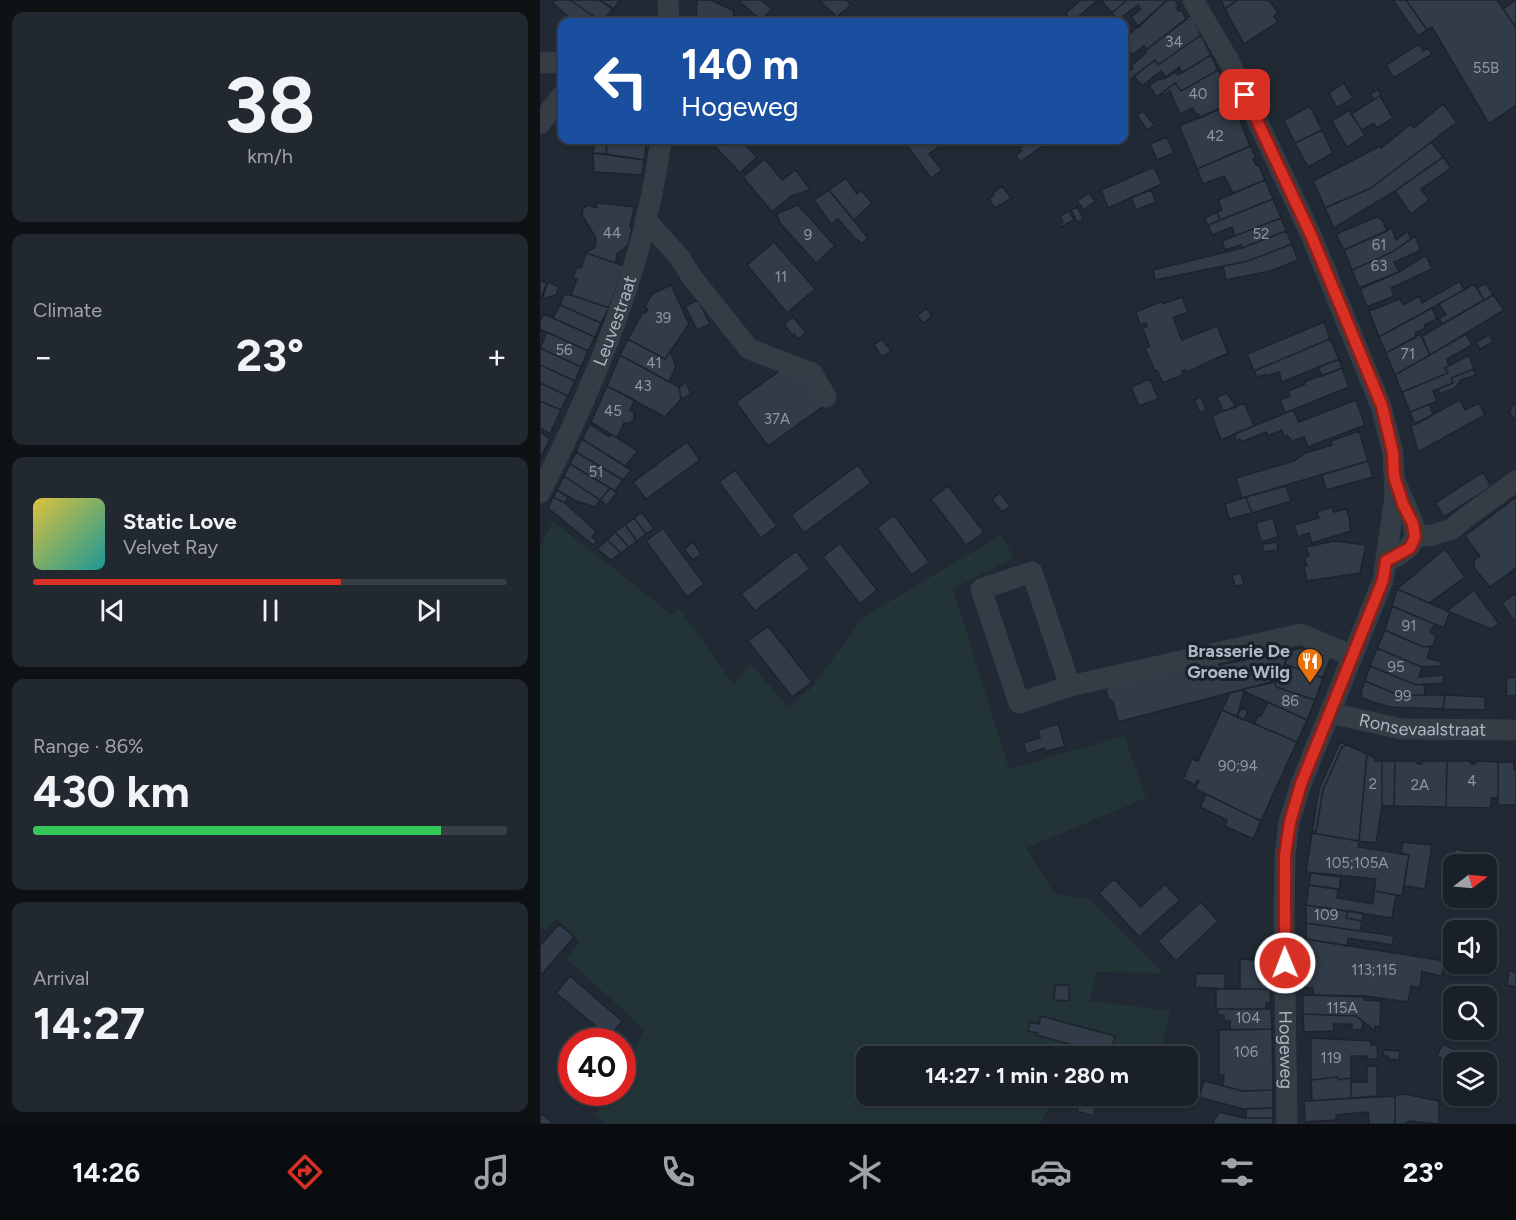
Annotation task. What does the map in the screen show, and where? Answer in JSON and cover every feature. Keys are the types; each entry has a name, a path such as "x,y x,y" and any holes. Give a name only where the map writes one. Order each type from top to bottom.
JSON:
{"street":[{"path":"668,0 669,18"},
{"name":"Hogeweg","path":"1193,0 1229,61 1311,235 1382,406 1393,453 1395,496 1383,580 1301,784 1290,822 1285,855 1287,1124"},
{"path":"540,63 558,62"},
{"path":"540,124 558,100"},
{"name":"Leuvestraat","path":"540,493 562,450 611,335 633,269 646,220 655,183 660,144"},
{"path":"646,220 680,258 691,276 749,349 812,372 826,397"},
{"name":"Hogeweg","path":"1394,476 1403,504 1413,524 1415,537"},
{"path":"1386,561 1410,548 1415,537 1452,529 1516,481"},
{"path":"1070,686 1032,572 981,589 1019,703 1070,686 1301,634 1352,656"},
{"name":"Ronsevaalstraat","path":"1330,712 1402,729 1516,730"}],"shaded area":[{"path":"553,521 672,615 679,608 734,685 750,664 789,707 813,687 862,618 1001,535 1014,558 953,589 1009,769 1124,736 1146,798 1026,848 1055,894 1090,899 1163,973 1096,972 1090,1001 1171,1011 1162,1046 856,1046 856,1106 1049,1106 1040,1124 606,1124 594,1115 601,1106 636,1106 636,1047 644,1029 567,959 580,941 556,919 546,931 540,925 540,547"}],"building":[{"path":"555,0 570,0 596,18 570,18 553,3"},
{"path":"570,0 599,0 613,9 605,18 596,18"},
{"path":"599,0 620,0 614,9"},
{"path":"697,0 711,0 734,11 733,18 696,18"},
{"path":"741,0 761,0 772,9 763,18 759,18 740,2"},
{"path":"819,0 846,0 851,5 837,17"},
{"path":"1081,0 1098,0 1077,18 1065,18 1066,13"},
{"path":"1101,0 1127,0 1112,13"},
{"path":"1127,0 1167,0 1139,27 1131,17 1141,9 1138,5 1121,18 1116,18 1112,13"},
{"path":"1167,0 1175,0 1179,7 1176,8 1178,11 1181,10 1187,19 1147,49 1144,46 1132,55 1128,50 1128,35"},
{"path":"1221,0 1237,0 1225,9"},
{"path":"1237,0 1269,0 1278,12 1274,16 1278,22 1244,44 1225,9"},
{"path":"1393,0 1406,0 1427,30 1418,36"},
{"path":"1406,0 1497,0 1516,28 1516,105 1489,124 1432,27 1427,30"},
{"path":"1516,0 1516,28 1503,9"},
{"path":"1191,15 1201,35 1158,65 1155,60 1128,81 1128,72 1133,68 1131,66 1146,53 1145,51"},
{"path":"1201,35 1211,55 1182,73 1179,67 1166,77 1161,71 1142,86 1134,76 1155,60 1158,65"},
{"path":"1419,44 1423,51 1428,48 1432,54 1394,78 1386,65"},
{"path":"1211,55 1218,70 1181,91 1175,83 1157,97 1149,86 1175,72 1178,75"},
{"path":"1218,70 1227,90 1224,92 1229,103 1233,103 1200,118 1193,108 1180,114 1170,91 1164,95 1162,93 1175,83 1181,91"},
{"path":"1344,83 1353,98 1337,108 1329,93"},
{"path":"1378,89 1381,95 1374,100 1370,94"},
{"path":"1380,96 1393,118 1377,128 1374,123 1362,130 1351,114"},
{"path":"1233,103 1250,146 1197,169 1179,126"},
{"path":"1443,104 1457,122 1371,188 1325,208 1313,181 1380,146 1381,148 1411,124 1414,128"},
{"path":"1310,106 1322,130 1295,143 1284,120"},
{"path":"1349,110 1365,135 1347,147 1332,121"},
{"path":"1143,111 1155,126 1147,130 1137,115"},
{"path":"1322,130 1333,153 1308,167 1295,143"},
{"path":"1167,137 1174,153 1157,160 1150,144"},
{"path":"1431,142 1443,157 1395,191 1334,228 1325,208 1371,188"},
{"path":"595,144 607,145 606,154 593,153"},
{"path":"607,144 647,144 644,160 606,154"},
{"path":"713,144 744,144 757,157 740,173"},
{"path":"906,144 943,144 929,154 942,170 931,178"},
{"path":"1025,144 1045,144 1020,162 1016,155 1022,151 1019,148"},
{"path":"1251,146 1256,158 1253,159 1256,165 1258,164 1265,180 1233,193 1224,176 1203,184 1197,169"},
{"path":"593,153 644,160 642,175 594,172"},
{"path":"1443,157 1451,168 1421,189 1429,200 1411,214 1395,191"},
{"path":"765,159 782,180 796,170 810,190 791,196 772,212 743,177"},
{"path":"1154,167 1162,184 1108,208 1101,190"},
{"path":"846,178 857,194 861,190 872,203 854,220 829,190"},
{"path":"1265,180 1273,199 1220,220 1217,212 1222,210 1218,200"},
{"path":"1002,186 1011,198 995,208 989,199"},
{"path":"829,190 868,238 861,244 838,219 831,224 814,200"},
{"path":"1151,190 1156,202 1136,210 1131,198"},
{"path":"1089,193 1095,201 1084,210 1077,201"},
{"path":"1273,199 1281,218 1235,236 1232,227 1212,235 1208,225"},
{"path":"597,203 637,207 634,208 628,245 617,254 616,262 624,266 586,253 595,247 596,238 582,215 583,208 588,205 597,208"},
{"path":"798,205 835,246 816,263 780,223 776,214"},
{"path":"1077,207 1084,219 1077,222 1071,210"},
{"path":"1069,211 1074,220 1061,227 1060,224 1063,222 1060,216"},
{"path":"1217,212 1220,220 1208,225 1204,218"},
{"path":"1377,217 1383,221 1387,231 1344,250 1336,234"},
{"path":"1281,218 1286,231 1242,248 1241,245 1225,250 1222,241"},
{"path":"1392,228 1396,240 1408,231 1411,239 1392,252 1352,270 1344,250"},
{"path":"1286,231 1292,244 1248,261 1155,280 1153,270 1242,248"},
{"path":"1415,236 1421,250 1394,262 1399,272 1359,288 1352,270 1392,252"},
{"path":"774,242 815,289 787,313 747,265"},
{"path":"1292,244 1298,260 1270,271 1226,280 1223,266 1248,261"},
{"path":"586,253 624,266 609,308 571,295 577,279 573,277 577,267 581,268"},
{"path":"1426,255 1432,269 1391,288 1394,296 1367,307 1360,289 1399,272"},
{"path":"541,281 547,283 540,300 540,283"},
{"path":"1460,281 1464,290 1379,337 1369,311 1400,299 1403,305 1419,296 1422,303"},
{"path":"548,282 559,287 556,295 542,299"},
{"path":"1486,283 1493,295 1484,300 1477,288"},
{"path":"1474,284 1484,300 1442,324 1439,318 1446,315 1439,304"},
{"path":"671,285 689,324 665,359 628,339 643,312 645,313 648,309 645,307 652,294"},
{"path":"564,295 571,295 609,308 601,323 560,305"},
{"path":"1493,295 1504,310 1430,355 1422,336"},
{"path":"1182,297 1188,312 1173,318 1182,340 1217,326 1228,353 1187,372 1182,371 1184,374 1163,383 1145,348 1150,346 1142,328 1147,327 1146,323 1140,325 1136,312 1162,301 1163,304"},
{"path":"698,300 710,324 697,330 685,306"},
{"path":"560,305 601,323 595,337 553,318"},
{"path":"926,308 932,316 923,323 917,316"},
{"path":"1432,308 1437,319 1424,325 1426,328 1415,333 1416,337 1386,353 1379,337"},
{"path":"544,314 595,337 588,351 540,329 540,322"},
{"path":"793,317 806,333 798,339 784,324"},
{"path":"1324,322 1330,339 1254,371 1247,354"},
{"path":"547,332 588,351 581,367 540,348"},
{"path":"1420,334 1430,355 1395,375 1386,353"},
{"path":"1466,334 1472,345 1447,359 1449,366 1445,368 1448,373 1402,392 1395,375"},
{"path":"1489,335 1493,342 1480,349 1476,342"},
{"path":"628,339 665,359 670,352 676,366 669,382 620,355"},
{"path":"882,339 891,351 882,357 874,345"},
{"path":"1330,339 1339,359 1282,382 1279,372 1257,377 1254,371"},
{"path":"540,348 581,367 575,381 540,365"},
{"path":"620,355 679,387 681,399 665,417 607,386"},
{"path":"1469,355 1474,369 1451,378 1453,383 1433,391 1437,401 1410,412 1402,392 1448,373 1445,368"},
{"path":"1339,359 1342,368 1322,376 1318,367"},
{"path":"540,365 575,381 568,396 540,383"},
{"path":"785,367 801,374 825,405 768,446 736,402"},
{"path":"1342,368 1349,387 1285,413 1280,400 1290,396 1288,391 1305,384 1304,382"},
{"path":"1474,369 1476,375 1461,380 1455,388 1440,394 1438,389 1453,383 1451,378"},
{"path":"1150,379 1158,399 1139,406 1131,387"},
{"path":"686,382 691,394 681,399 679,387"},
{"path":"540,383 568,396 561,410 540,401"},
{"path":"607,386 635,400 630,410 634,413 634,419 630,423 624,423 617,438 591,422"},
{"path":"1227,393 1236,407 1223,411 1217,397"},
{"path":"1201,397 1206,410 1200,413 1194,400"},
{"path":"1356,400 1365,425 1308,447 1304,437 1292,441 1287,435 1284,436 1282,430 1268,436 1266,432 1241,442 1240,439 1236,441 1234,434 1293,410 1299,422"},
{"path":"1460,400 1465,410 1479,403 1485,415 1418,452 1411,426"},
{"path":"540,401 561,410 550,434 540,428"},
{"path":"1244,403 1254,426 1221,440 1212,416"},
{"path":"1516,403 1516,421 1509,412"},
{"path":"1429,404 1433,415 1415,425 1410,412"},
{"path":"590,424 609,437 611,434 638,451 625,466 582,439"},
{"path":"1359,431 1368,461 1242,498 1236,478 1294,461 1305,453 1332,445 1331,441"},
{"path":"540,432 550,439 540,458"},
{"path":"582,439 631,470 623,480 576,452"},
{"path":"687,442 700,460 646,499 633,482"},
{"path":"576,452 623,480 615,491 570,464"},
{"path":"1368,461 1373,477 1326,490 1322,475"},
{"path":"570,464 610,488 600,500 564,476"},
{"path":"858,465 871,483 804,533 791,515"},
{"path":"735,470 777,526 761,538 719,482"},
{"path":"1483,472 1490,484 1489,488 1444,517 1435,503"},
{"path":"564,476 600,500 595,507 576,501 557,490"},
{"path":"948,486 984,532 966,545 931,499"},
{"path":"1286,486 1291,501 1252,513 1246,497"},
{"path":"610,488 617,493 607,505 600,500"},
{"path":"557,490 568,497 565,503 553,497"},
{"path":"1000,493 1010,506 1002,512 992,499"},
{"path":"553,497 565,503 596,531 592,537 597,541 593,545 548,508"},
{"path":"1246,497 1252,513 1229,519 1225,504"},
{"path":"1516,497 1516,568 1490,587 1474,568 1474,560 1480,556 1466,535"},
{"path":"1332,507 1334,512 1346,509 1351,531 1312,543 1309,533 1298,537 1294,525 1319,518 1317,512"},
{"path":"642,512 654,529 646,534 634,518"},
{"path":"894,515 929,562 912,575 877,528"},
{"path":"634,518 646,534 637,541 625,525"},
{"path":"1273,518 1278,537 1261,542 1256,523"},
{"path":"625,525 637,541 629,547 615,532"},
{"path":"663,528 704,584 687,597 646,541"},
{"path":"615,532 629,547 621,553 607,540"},
{"path":"607,540 621,553 611,560 597,549"},
{"path":"1334,541 1366,545 1360,573 1307,581 1304,566 1307,566 1304,558 1309,556 1306,547"},
{"path":"693,542 701,554 693,560 684,549"},
{"path":"1277,542 1278,550 1264,552 1262,544"},
{"path":"840,543 877,590 860,604 823,557"},
{"path":"1445,549 1465,577 1429,603 1397,589"},
{"path":"796,551 810,569 755,611 741,594"},
{"path":"1241,573 1244,585 1235,586 1232,575"},
{"path":"1397,589 1450,612 1444,628 1392,606"},
{"path":"1474,590 1499,624 1491,629 1447,611"},
{"path":"1516,593 1516,619 1513,620 1502,603"},
{"path":"1392,606 1435,624 1430,632 1436,636 1433,646 1423,647 1385,630"},
{"path":"768,626 812,682 792,697 748,641"},
{"path":"1385,630 1423,647 1431,646 1427,658 1441,662 1440,666 1422,667 1377,648"},
{"path":"1302,648 1331,657 1323,678 1285,664 1289,651"},
{"path":"1377,648 1422,667 1419,677 1443,675 1444,683 1416,685 1370,666"},
{"path":"1289,651 1279,680 1118,722 1113,702 1108,699 1106,690 1109,685 1217,658 1219,665"},
{"path":"1285,664 1323,678 1315,700 1276,687 1275,682 1279,680"},
{"path":"1370,666 1416,685 1424,684 1425,695 1399,695 1365,681"},
{"path":"1516,677 1516,696 1506,696 1507,678"},
{"path":"1365,681 1399,695 1445,695 1443,709 1391,707 1362,698 1361,692"},
{"path":"1275,682 1276,687 1315,700 1307,720 1241,690"},
{"path":"1241,690 1244,692 1237,717 1222,710 1230,693"},
{"path":"1445,695 1485,697 1485,710 1443,709"},
{"path":"1268,702 1307,720 1297,742 1255,724 1258,715 1261,716"},
{"path":"1241,708 1248,711 1244,720 1237,717"},
{"path":"1222,710 1297,742 1261,821 1195,789 1199,781 1197,780 1195,785 1183,779 1192,759 1198,761"},
{"path":"1058,724 1065,746 1045,752 1044,748 1027,754 1023,743 1040,738 1038,730"},
{"path":"1340,742 1347,745 1342,747 1323,790 1316,832 1312,831 1319,789"},
{"path":"1347,745 1367,754 1359,841 1312,833 1312,831 1316,832 1323,790 1342,747"},
{"path":"1367,754 1375,758 1375,761 1382,761 1382,806 1376,843 1359,841"},
{"path":"1382,761 1395,761 1394,806 1382,806"},
{"path":"1395,761 1415,761 1422,764 1421,761 1447,761 1446,807 1394,806"},
{"path":"1447,761 1471,761 1471,764 1478,761 1498,762 1498,798 1491,798 1491,808 1446,807"},
{"path":"1498,762 1514,762 1516,805 1498,805"},
{"path":"1206,794 1261,821 1253,839 1225,826 1227,820 1200,807"},
{"path":"1312,833 1359,841 1358,847 1409,855 1402,896 1374,891 1376,879 1306,872"},
{"path":"1403,842 1432,845 1425,889 1404,886 1409,855 1401,853"},
{"path":"1455,849 1484,854 1454,854"},
{"path":"1311,873 1341,877 1339,890 1309,885"},
{"path":"1114,879 1141,907 1165,884 1180,900 1139,937 1099,893"},
{"path":"1309,885 1338,889 1337,898 1373,904 1374,891 1396,895 1392,918 1306,905"},
{"path":"1201,902 1218,921 1176,961 1158,941"},
{"path":"1306,905 1348,911 1346,918 1362,921 1360,931 1306,923"},
{"path":"1348,911 1363,913 1362,921 1346,918"},
{"path":"1306,923 1394,936 1392,945 1348,938 1347,946 1306,939"},
{"path":"559,924 574,937 542,974 540,972 540,946"},
{"path":"1306,939 1443,961 1442,976 1422,972 1420,988 1411,986 1408,1002 1365,996 1313,995 1313,988 1304,988"},
{"path":"1269,956 1270,989 1240,989 1240,959 1253,960 1253,957"},
{"path":"1509,971 1516,972 1516,987 1507,985"},
{"path":"1196,974 1225,974 1225,989 1195,987"},
{"path":"570,976 622,1021 616,1028 598,1028 556,993"},
{"path":"1055,985 1069,985 1069,1001 1054,1000"},
{"path":"1216,989 1270,989 1271,1003 1266,1003 1266,1008 1271,1009 1216,1009"},
{"path":"1303,995 1365,997 1364,1000 1381,1001 1380,1027 1375,1026 1375,1031 1356,1016 1303,1014"},
{"path":"1218,1009 1271,1009 1272,1029 1230,1030 1230,1021 1224,1021 1224,1015 1218,1015"},
{"path":"1303,1014 1356,1016 1363,1021 1362,1030 1352,1030 1352,1024 1333,1024 1334,1031 1304,1032"},
{"path":"1041,1016 1115,1036 1112,1046 1077,1046 1028,1031 1030,1022 1039,1024"},
{"path":"1272,1029 1273,1090 1243,1091 1223,1086 1224,1075 1219,1075 1219,1030"},
{"path":"1311,1038 1371,1041 1371,1045 1377,1045 1378,1059 1351,1056 1351,1078 1311,1080"},
{"path":"1443,1044 1458,1052 1443,1052 1443,1059 1437,1056"},
{"path":"1384,1050 1400,1051 1399,1060 1383,1056"},
{"path":"1367,1066 1377,1066 1377,1096 1351,1098 1351,1082 1367,1082"},
{"path":"1338,1077 1338,1080 1351,1078 1351,1098 1312,1101 1311,1080"},
{"path":"1204,1081 1243,1091 1273,1090 1273,1108 1243,1109 1199,1097"},
{"path":"1404,1094 1439,1101 1439,1124 1409,1121 1405,1124 1395,1124 1395,1095"},
{"path":"1395,1096 1395,1124 1369,1124 1368,1112 1336,1115 1336,1120 1305,1122 1304,1101"},
{"path":"1078,1106 1096,1106 1093,1116 1077,1111"},
{"path":"1273,1108 1273,1118 1246,1118 1246,1109"},
{"path":"1219,1112 1245,1118 1273,1118 1273,1124 1215,1124 1213,1122"},
{"path":"542,1114 554,1124 540,1124"}],"place":[{"name":"Brasserie De Groene Wilg","path":"1310,684"}],"route":[{"path":"1245,95 1311,235 1382,406 1393,453 1394,476 1403,504 1413,524 1415,537 1410,548 1386,561 1383,580 1301,784 1290,822 1285,855 1285,963"}]}
